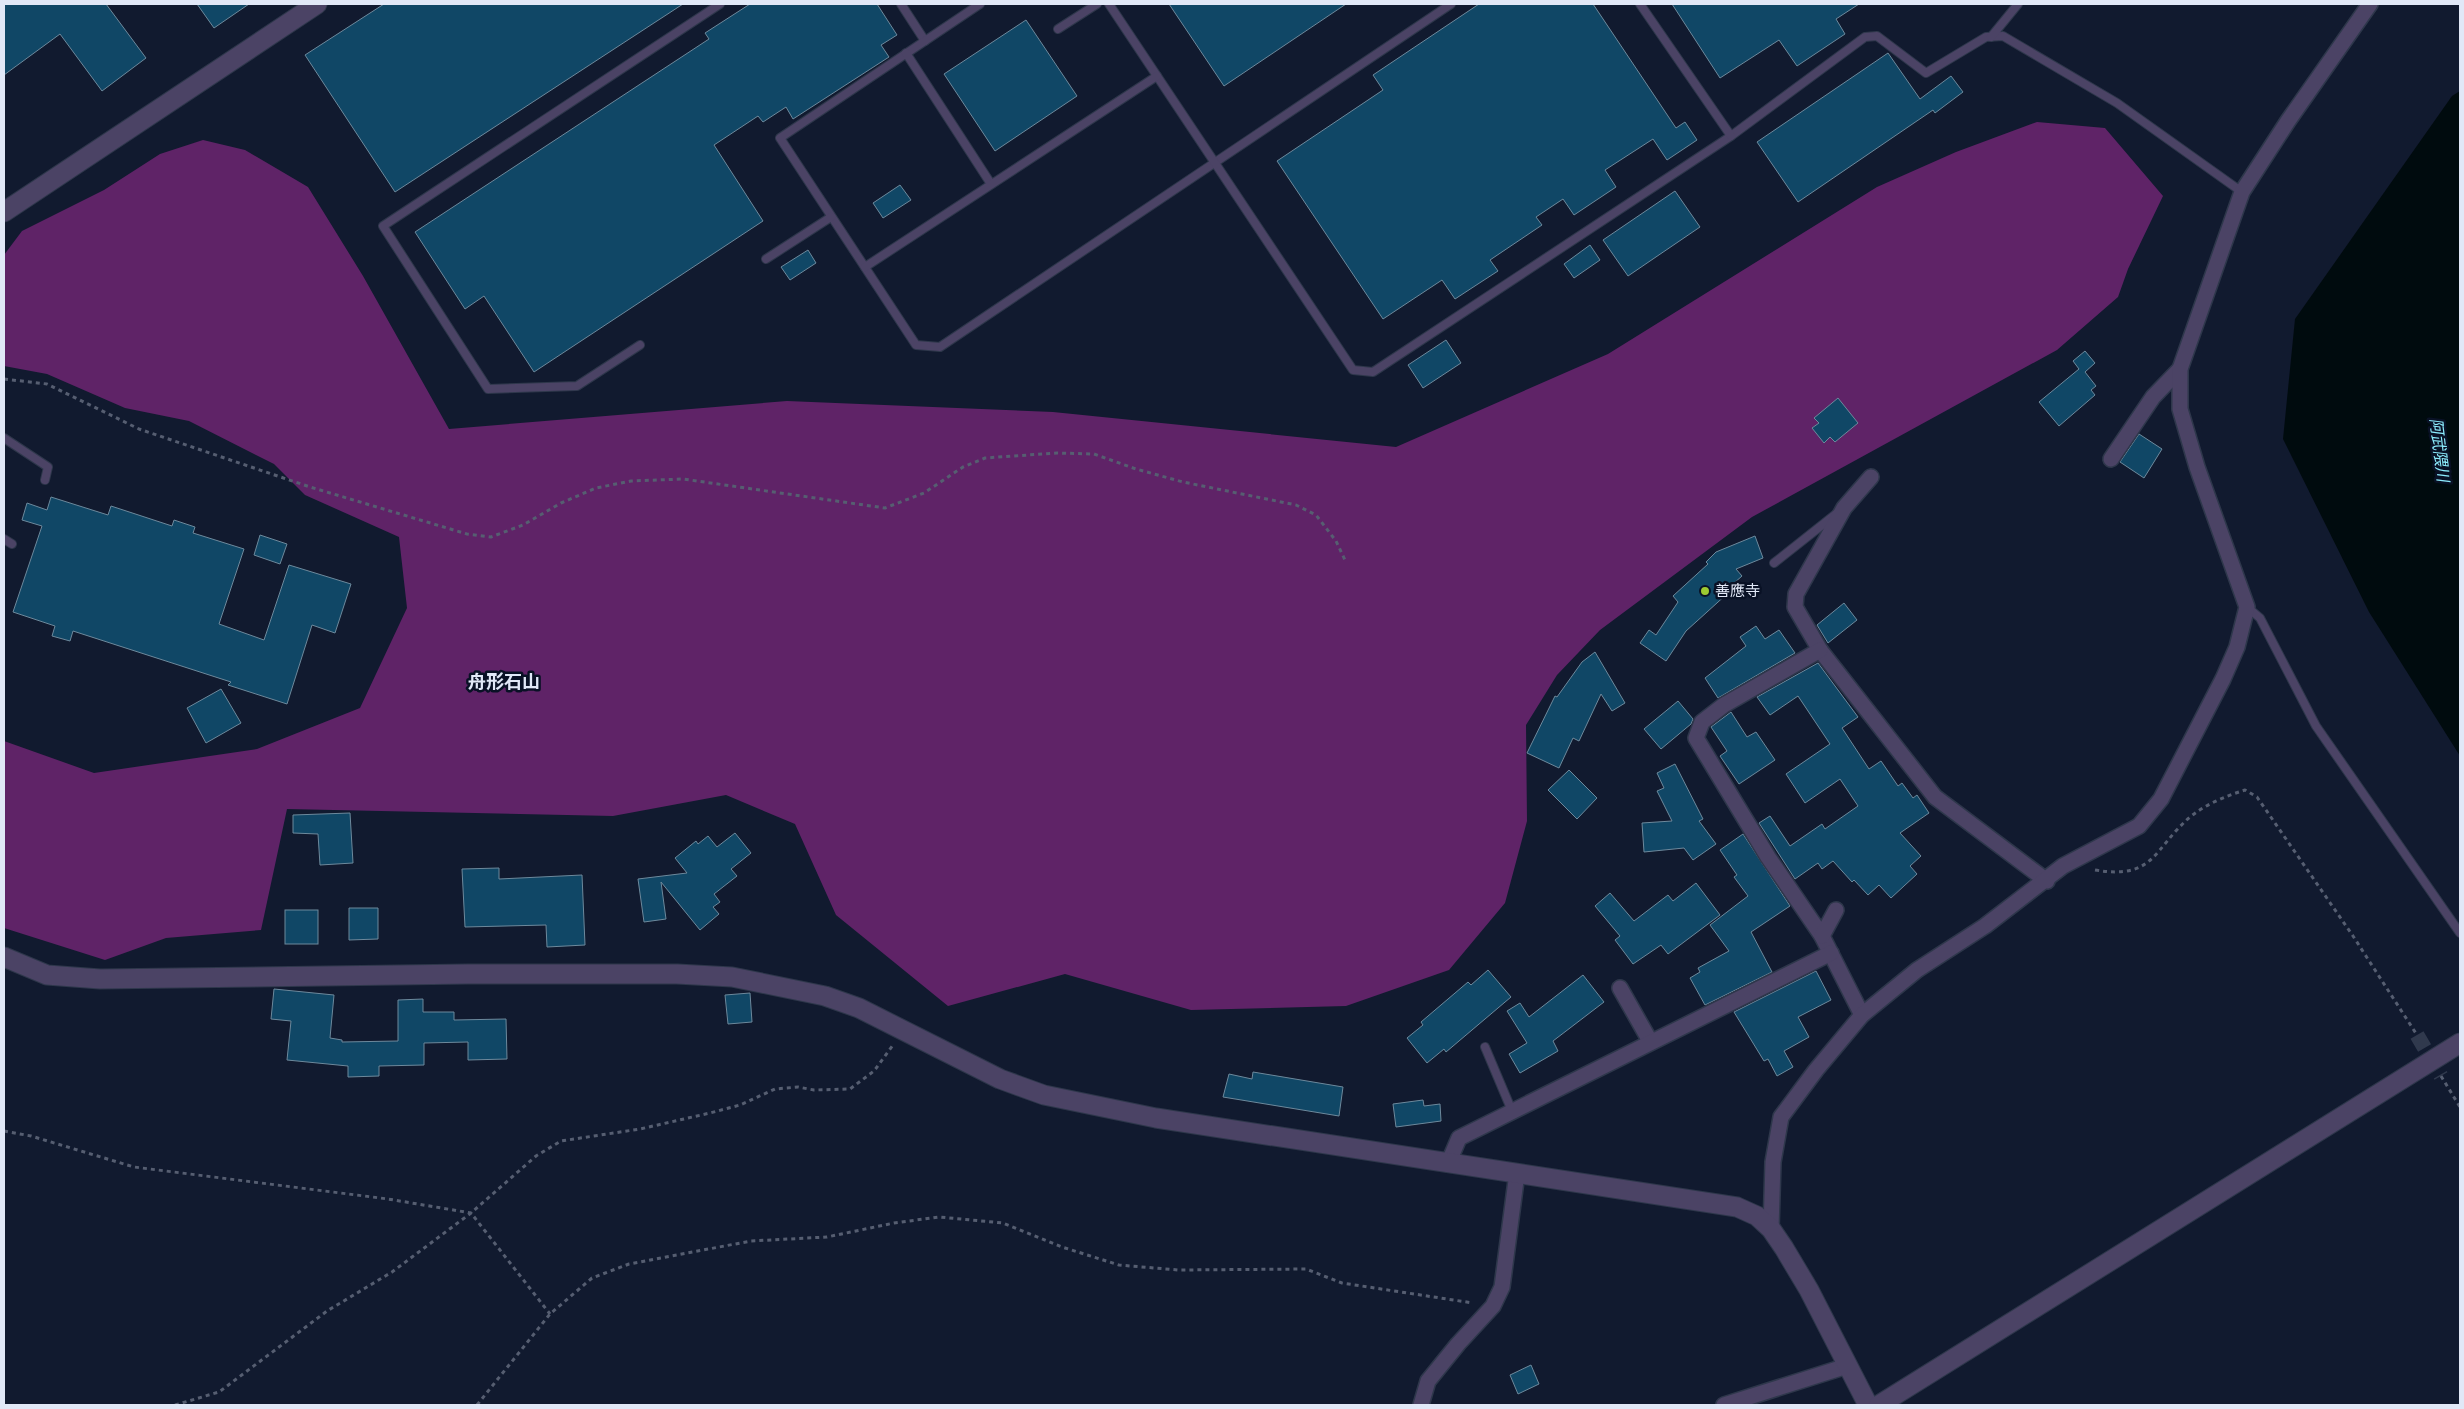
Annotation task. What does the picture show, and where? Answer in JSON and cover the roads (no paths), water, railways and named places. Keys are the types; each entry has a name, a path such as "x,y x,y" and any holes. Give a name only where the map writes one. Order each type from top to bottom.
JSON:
{"street":[{"path":"4,212 317,4"},
{"path":"1771,1229 1773,1162 1781,1117 1798,1093 1862,1015 1917,970 1986,926 2047,881 2063,866 2139,826 2161,799 2223,679 2237,647 2247,606 2198,467 2180,409 2180,369 2242,192 2288,121 2370,4"},
{"path":"2111,458 2153,397 2180,369"},
{"path":"1871,477 1844,508 1796,594 1795,607 1820,650 1934,797 2047,881"},
{"path":"1820,650 1724,705 1702,722 1696,738 1768,857 1822,936 1862,1015"},
{"path":"1822,936 1836,910"},
{"path":"1448,1164 1459,1138 1650,1041 1831,953"},
{"path":"4,957 48,975 100,979 468,974 677,974 732,977 825,996 860,1008 1000,1079 1044,1095 1081,1104 1156,1118 1448,1164 1737,1207 1757,1216 1771,1229 1809,1290 1868,1405"},
{"path":"1620,988 1650,1041"},
{"path":"1879,1405 2460,1044"},
{"path":"1422,1405 1428,1381 1458,1344 1493,1306 1502,1287 1517,1173"},
{"path":"1724,1405 1847,1366"}],"lane":[{"path":"640,345 577,386 488,389 384,226 720,4"},
{"path":"901,4 925,41"},
{"path":"980,4 780,138 916,345 940,347 1451,4"},
{"path":"1058,29 1097,4"},
{"path":"1110,4 1353,370 1373,372 1731,136 1864,37 1877,36 1926,73 1986,37 2004,36 2116,103 2242,192"},
{"path":"1640,4 1731,136"},
{"path":"1991,37 2018,4"},
{"path":"906,53 991,184"},
{"path":"865,267 1157,76"},
{"path":"766,258 831,217"},
{"path":"4,438 48,468 45,480"},
{"path":"1774,563 1844,508"},
{"path":"4,539 12,544"},
{"path":"2247,606 2260,618 2316,726 2460,933"},
{"path":"1485,1048 1512,1111"}],"water":[{"name":"阿武隈川","path":"2460,91 2460,756 2369,612 2283,439 2295,319 2452,96"}],"tunnel":[{"path":"2417,1035 2441,1076"}],"place":[{"name":"善應寺","path":"1705,591"}],"district":[{"name":"舟形石山","path":"504,682"}]}
